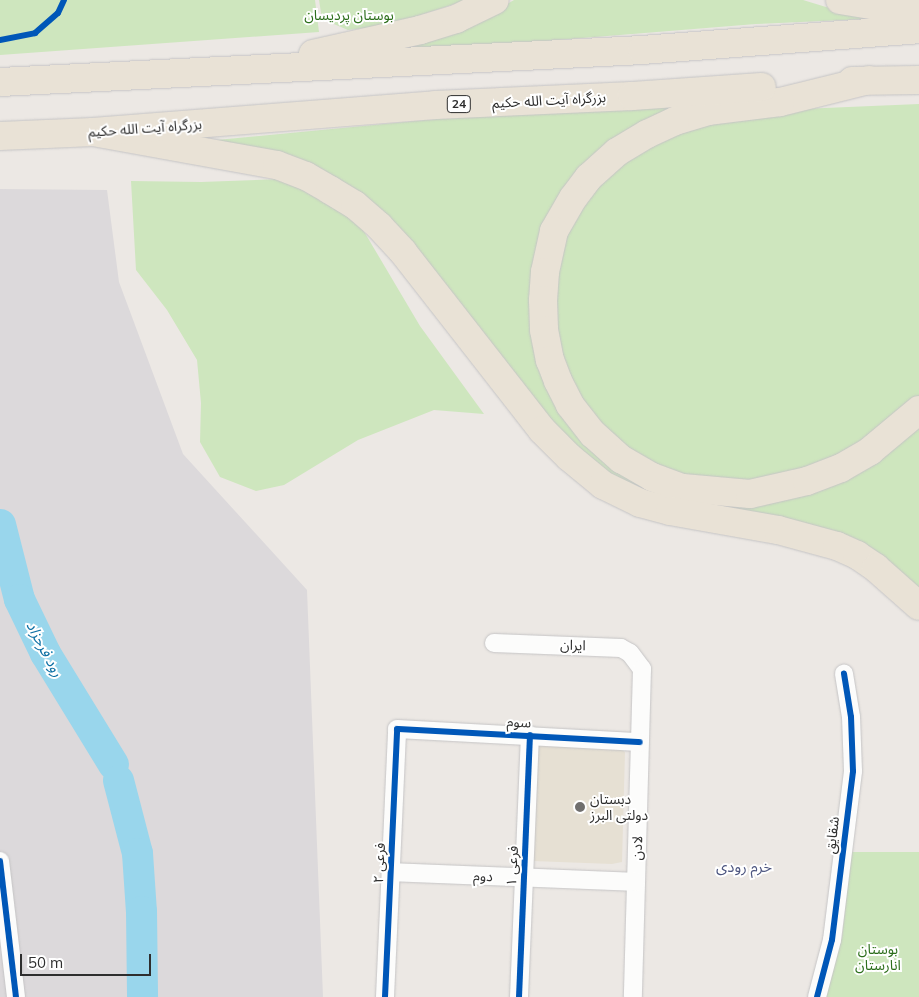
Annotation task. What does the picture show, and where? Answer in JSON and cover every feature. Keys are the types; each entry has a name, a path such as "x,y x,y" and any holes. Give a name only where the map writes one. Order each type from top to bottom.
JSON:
{"highway":[{"path":"235,72 420,30 456,19 495,0"},
{"path":"840,0 919,13"},
{"path":"0,82 235,72 642,50 919,30"},
{"path":"869,80 780,102 708,112 675,121 646,134 617,152 589,177 573,198 554,231 545,272 543,300 544,330 550,360 558,381 570,405 593,434 621,459 652,477 684,488 750,494 807,482 841,468 870,451 919,410"},
{"name":"بزرگراه آیت الله حکیم","path":"0,136 93,132 435,105 632,96 869,80 919,80"},
{"path":"93,132 277,165 306,176 355,205 379,226 403,252 542,430 569,458 602,484 640,503 670,511 778,530 837,546 857,555 876,568 919,606"}],"street":[{"name":"ایران","path":"494,643 621,648 630,654 642,669"},
{"name":"لادن","path":"632,997 642,669"},
{"name":"شقایق","path":"817,997 832,940 853,771 851,717 844,674"},
{"name":"سوم","path":"397,729 640,742"},
{"name":"فرعی ۲","path":"386,997 397,729"},
{"name":"فرعی ۱","path":"519,997 530,735"},
{"path":"0,860 16,997"},
{"name":"دوم","path":"391,872 636,882"}],"shaded area":[{"path":"0,189 107,190 119,282 183,454 307,590 323,997 0,997"},
{"name":"دبستان دولتی البرز","path":"538,744 619,748 625,752 622,862 612,864 533,861"}],"green space":[{"path":"0,0 315,0 319,32 0,55"},
{"name":"بوستان پردیسان","path":"319,0 467,0 390,25 348,30 322,19"},
{"path":"514,0 803,0 826,7 868,14 911,17 756,24 382,54 475,22"},
{"path":"706,100 633,132 537,262 586,442 734,503 919,423 919,592 904,577 626,486 561,437 396,232 206,141 425,120"},
{"path":"919,104 919,396 913,404 838,459 763,482 713,482 665,472 620,448 579,405 559,358 552,316 559,252 573,218 607,174 677,130 801,109"},
{"path":"284,179 359,223 420,326 484,414 434,410 358,440 284,485 256,491 220,477 200,442 201,403 197,360 167,310 136,270 131,181 201,182"},
{"name":"بوستان انارستان","path":"851,852 919,852 919,997 825,997 842,937"}],"waterway":[{"name":"رود فرحزاد","path":"0,524 19,599 45,653 113,764"},
{"name":"رود فرحزاد","path":"118,780 137,853 141,911 142,997"}],"cycle path":[{"path":"0,40 35,33 58,13 64,0"},
{"path":"817,997 832,940 853,771 851,717 844,674"},
{"path":"385,997 397,729 640,742"},
{"path":"519,997 530,735"},
{"path":"0,861 16,997"}],"place":[{"name":"دبستان دولتی البرز","path":"580,807"}],"district":[{"name":"خرم رودی","path":"744,867"}]}
